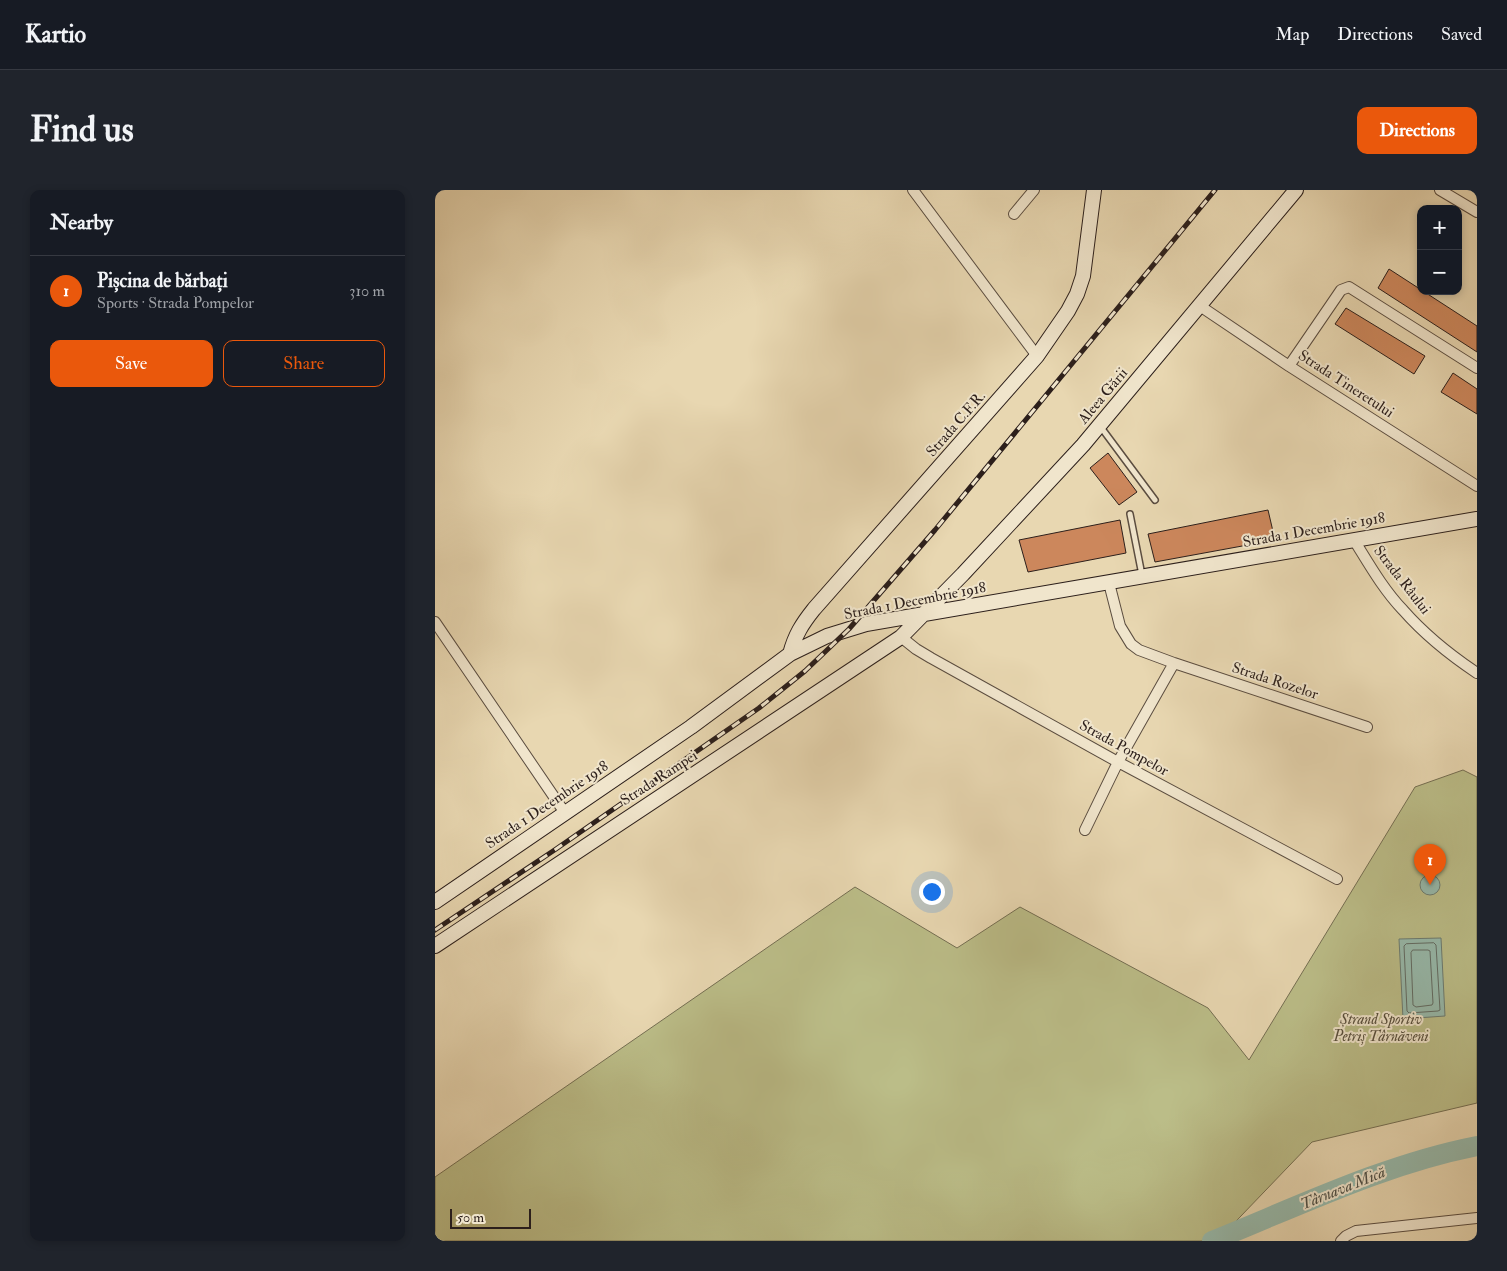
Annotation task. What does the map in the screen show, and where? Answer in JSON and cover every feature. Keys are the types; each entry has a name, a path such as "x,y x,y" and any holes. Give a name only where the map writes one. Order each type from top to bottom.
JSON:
{"street":[{"path":"913,190 1037,356"},
{"path":"1014,214 1034,190"},
{"name":"Strada C.F.R.","path":"790,654 803,622 1037,356 1069,310 1083,276 1094,190"},
{"name":"Aleea Gării","path":"901,637 1047,485 1100,425 1295,190"},
{"path":"1441,190 1477,212"},
{"path":"1289,366 1341,290 1349,287 1477,368"},
{"name":"Strada Tineretului","path":"1200,306 1289,366 1477,486"},
{"name":"Strada 1 Decembrie 1918","path":"435,902 691,726 790,654 827,636 866,624 1477,518"},
{"name":"Strada Râului","path":"1354,540 1374,572 1402,610 1428,636 1477,673"},
{"name":"Strada Rozelor","path":"1109,583 1120,626 1131,644 1139,650 1367,727"},
{"path":"435,622 565,813"},
{"name":"Strada Pompelor","path":"901,637 931,658 1118,762 1337,879"},
{"name":"Strada Rampei","path":"435,946 901,637"},
{"path":"1085,830 1118,762 1174,663"},
{"path":"1341,1241 1356,1231 1477,1218"}],"lane":[{"path":"1100,425 1155,500"},
{"path":"1130,514 1143,577"}],"green space":[{"name":"Ștrand Sportiv Petriș Târnăveni","path":"1463,770 1477,777 1477,1103 1312,1142 1217,1241 435,1241 435,1177 855,887 957,948 1020,907 1208,1008 1249,1060 1415,787"}],"water":[{"path":"1426,875 1434,875 1440,881 1440,889 1434,895 1426,895 1420,889 1420,881"},
{"path":"1441,938 1445,1016 1403,1019 1399,939"}],"building":[{"path":"1389,269 1417,287 1417,295 1429,295 1477,326 1477,352 1378,288"},
{"path":"1346,308 1425,356 1414,374 1335,324"},
{"path":"1453,373 1477,389 1477,414 1441,392"},
{"path":"1108,453 1137,492 1119,505 1090,468"},
{"path":"1268,510 1275,540 1155,562 1148,534"},
{"path":"1120,520 1126,553 1028,572 1019,540"}],"waterway":[{"name":"Târnava Mică","path":"1212,1241 1376,1175 1443,1154 1477,1146"}],"railway":[{"path":"435,930 556,849 759,708 805,671 849,629 935,530 1215,190"}],"place":[{"name":"Pișcina de bărbați","path":"1430,885"}]}
